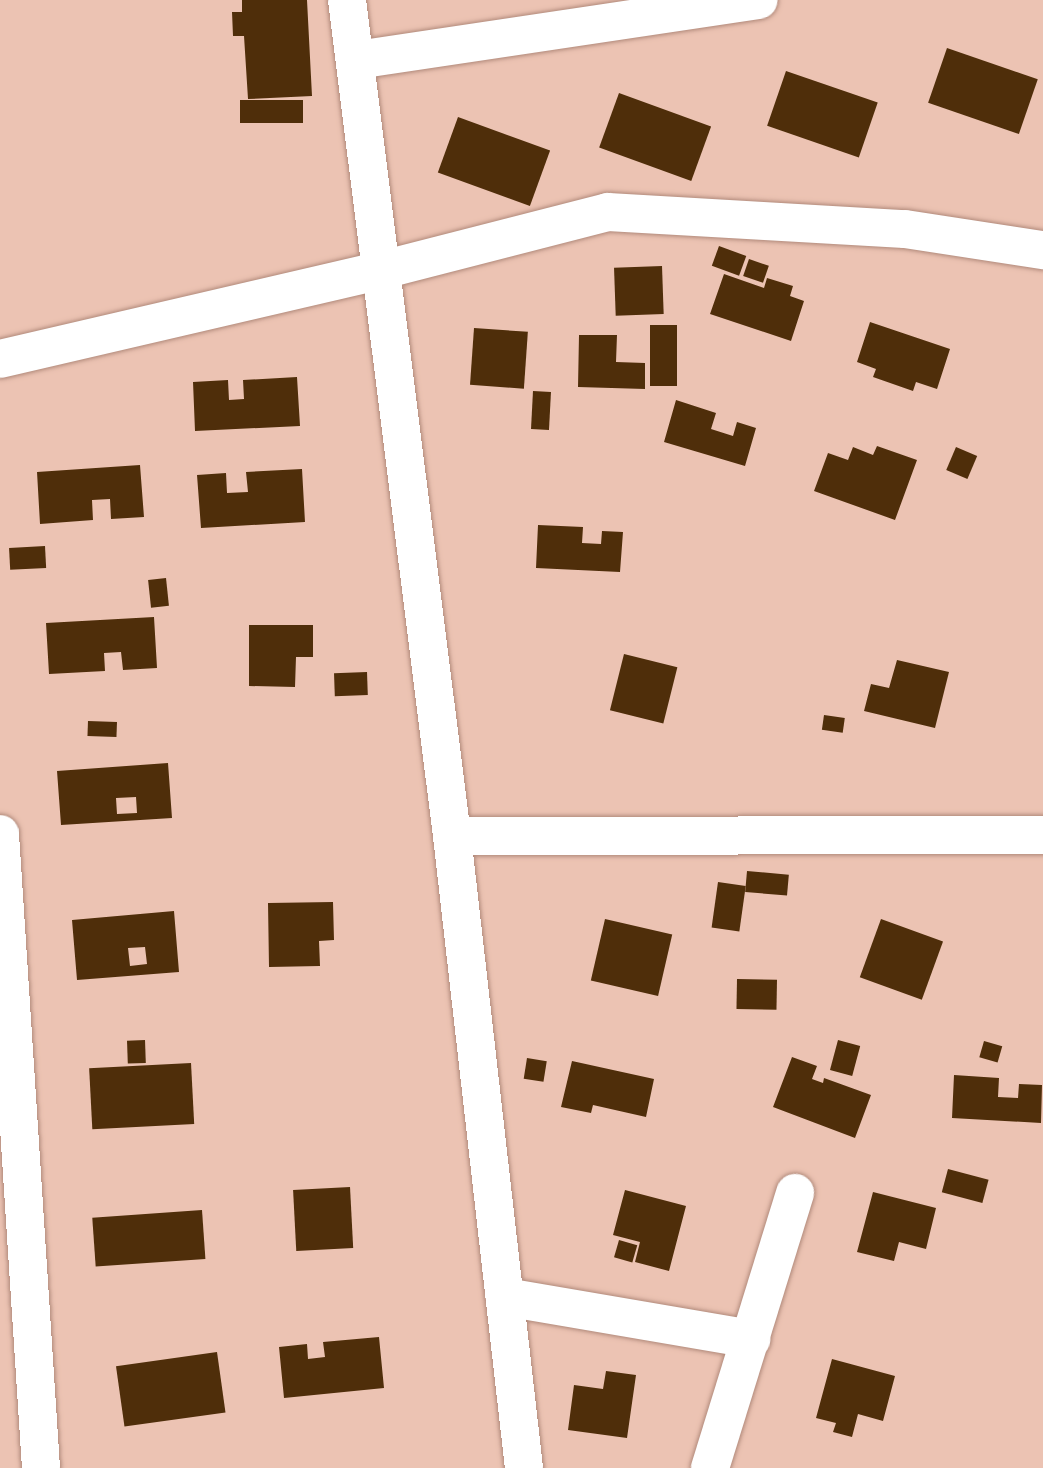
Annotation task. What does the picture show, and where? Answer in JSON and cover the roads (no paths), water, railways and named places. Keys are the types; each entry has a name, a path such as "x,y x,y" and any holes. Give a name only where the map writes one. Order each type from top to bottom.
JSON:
{"street":[{"path":"347,0 357,60 378,271 452,836 524,1468"},
{"path":"357,60 759,0"},
{"path":"0,359 378,271 608,212 905,229 1043,250"},
{"path":"0,834 41,1468"},
{"path":"452,836 1043,835"},
{"path":"710,1468 795,1193"},
{"path":"505,1297 751,1339"}]}
